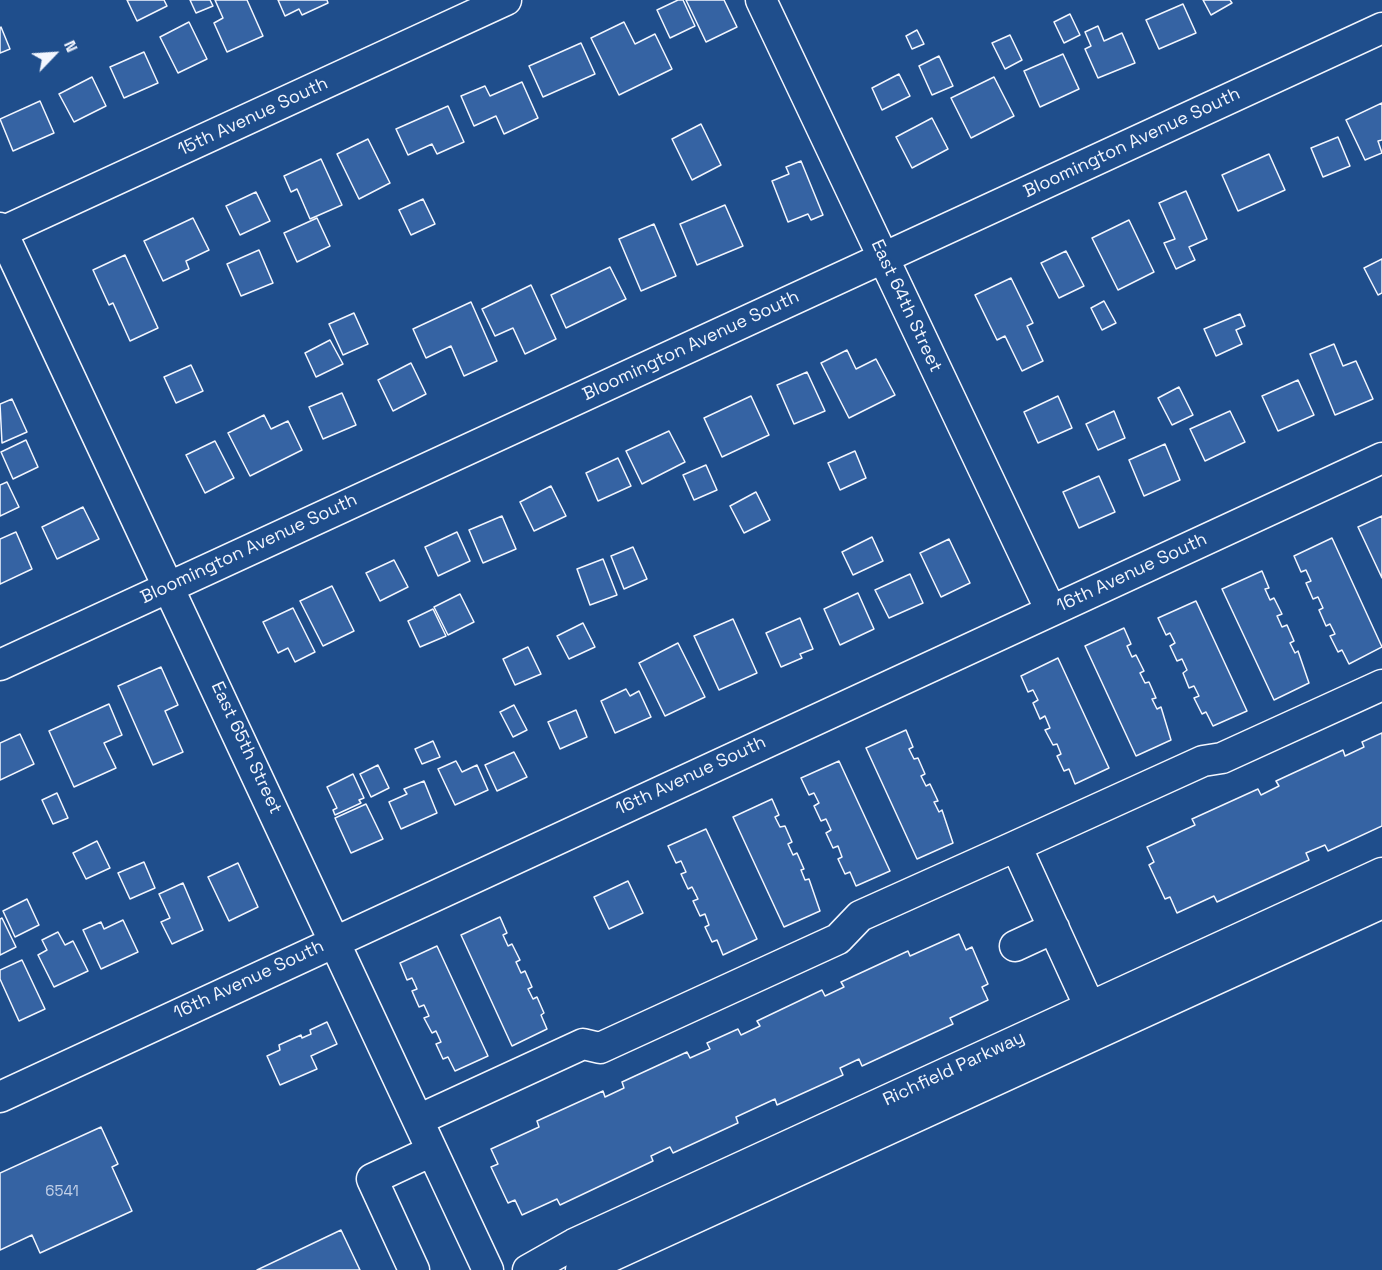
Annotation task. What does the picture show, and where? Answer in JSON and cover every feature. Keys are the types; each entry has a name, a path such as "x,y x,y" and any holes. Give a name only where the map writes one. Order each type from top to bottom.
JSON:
{"street":[{"name":"15th Avenue South","path":"1,232 506,0"},
{"name":"East 64th Street","path":"761,0 1051,611"},
{"name":"Bloomington Avenue South","path":"0,665 1382,28"},
{"name":"East 65th Street","path":"1,232 488,1270"},
{"name":"16th Avenue South","path":"0,1096 1382,458"},
{"path":"418,1120 583,1044 600,1048 838,939 860,916 1203,761 1222,758 1382,685"},
{"path":"1016,846 1095,1019"},
{"name":"Richfield Parkway","path":"581,1270 1095,1019 1382,873"},
{"name":"Richfield Parkway","path":"528,1270 574,1244 1095,1019 1382,903"},
{"path":"1015,946 1054,928"},
{"path":"414,1270 372,1179 432,1151"}],"building":[{"path":"127,0 164,0 167,6 137,21"},
{"path":"190,0 210,0 213,6 196,13"},
{"path":"215,0 247,0 263,36 227,52 214,23 223,18"},
{"path":"278,0 327,0 328,3 302,15 299,9 285,16"},
{"path":"683,0 695,26 670,38 657,10"},
{"path":"686,0 724,0 737,27 706,42"},
{"path":"1203,0 1230,0 1232,3 1211,15"},
{"path":"1183,4 1196,33 1159,49 1146,20"},
{"path":"1070,14 1080,35 1064,43 1054,22"},
{"path":"189,22 207,59 178,73 160,37"},
{"path":"624,22 635,44 655,34 672,69 619,95 591,38"},
{"path":"1098,26 1104,41 1122,33 1135,63 1098,78 1085,49 1091,46 1085,32"},
{"path":"0,28 10,49 0,53"},
{"path":"917,30 924,44 912,49 906,36"},
{"path":"1010,35 1022,60 1005,69 992,43"},
{"path":"581,43 595,74 543,97 529,66"},
{"path":"144,52 158,83 124,98 110,67"},
{"path":"1063,54 1079,89 1040,107 1024,71"},
{"path":"939,56 953,86 932,95 919,66"},
{"path":"899,74 910,96 882,110 872,88"},
{"path":"92,77 106,106 74,122 59,94"},
{"path":"994,77 1014,116 971,138 951,98"},
{"path":"522,82 538,118 504,134 496,116 474,126 461,96 485,86 490,96"},
{"path":"40,101 54,133 13,151 0,119"},
{"path":"1382,103 1382,140 1378,141 1382,153 1365,160 1346,120"},
{"path":"448,106 464,142 437,154 432,144 408,155 396,129"},
{"path":"932,118 948,149 912,168 896,137"},
{"path":"701,124 721,165 692,180 672,139"},
{"path":"1338,137 1350,166 1323,177 1311,148"},
{"path":"368,139 390,183 359,199 337,154"},
{"path":"1269,154 1285,190 1238,211 1222,175"},
{"path":"321,159 342,205 310,219 297,189 291,192 284,176"},
{"path":"801,161 823,215 811,220 808,214 788,222 772,181 789,174 786,167"},
{"path":"1186,191 1207,239 1189,247 1195,260 1176,269 1164,243 1175,239 1159,203"},
{"path":"256,192 270,221 240,235 226,206"},
{"path":"423,199 435,224 411,235 399,210"},
{"path":"725,205 743,246 697,265 680,224"},
{"path":"193,218 209,250 186,261 189,269 163,281 144,241"},
{"path":"317,218 330,246 297,262 284,233"},
{"path":"1129,220 1154,272 1118,290 1092,238"},
{"path":"654,224 676,276 641,291 619,239"},
{"path":"259,250 273,283 241,296 227,264"},
{"path":"1066,251 1084,286 1059,298 1041,263"},
{"path":"125,255 158,328 130,341 113,303 109,305 93,270"},
{"path":"1382,259 1382,293 1378,295 1364,268"},
{"path":"610,267 626,299 566,328 551,295"},
{"path":"1011,278 1033,323 1027,326 1043,361 1022,371 1005,336 997,340 975,295"},
{"path":"531,285 556,339 525,354 513,328 495,336 482,309"},
{"path":"1104,301 1116,323 1102,330 1091,308"},
{"path":"471,302 497,361 464,376 451,346 426,358 413,329"},
{"path":"354,313 368,344 343,355 329,324"},
{"path":"1240,314 1245,326 1236,330 1242,344 1216,356 1204,329"},
{"path":"330,340 343,364 316,377 305,353"},
{"path":"1334,344 1343,366 1356,361 1373,399 1335,415 1310,354"},
{"path":"847,350 856,369 876,359 895,395 849,418 821,363"},
{"path":"411,363 426,394 393,411 378,380"},
{"path":"191,365 203,391 176,403 164,377"},
{"path":"807,372 825,411 794,424 777,385"},
{"path":"1298,380 1314,415 1278,431 1262,396"},
{"path":"1179,387 1193,415 1172,425 1158,398"},
{"path":"342,393 356,425 323,439 309,407"},
{"path":"751,396 769,435 722,457 704,418"},
{"path":"1058,396 1072,428 1038,443 1024,412"},
{"path":"12,399 27,432 2,443 0,404"},
{"path":"1114,411 1125,438 1098,450 1086,424"},
{"path":"1230,411 1245,442 1205,461 1190,429"},
{"path":"264,415 271,429 288,421 302,450 250,476 228,433"},
{"path":"669,431 685,462 642,484 626,451"},
{"path":"26,440 38,467 13,479 1,452"},
{"path":"215,441 234,478 205,493 186,455"},
{"path":"1165,444 1180,480 1144,496 1129,460"},
{"path":"855,451 866,478 840,490 828,463"},
{"path":"618,458 631,486 598,501 586,473"},
{"path":"706,465 717,490 694,500 683,475"},
{"path":"1099,476 1115,512 1079,528 1063,492"},
{"path":"7,482 19,507 0,516 0,485"},
{"path":"551,486 566,516 534,531 520,502"},
{"path":"756,492 770,520 744,533 730,506"},
{"path":"83,507 99,539 57,559 42,527"},
{"path":"502,516 516,549 483,563 469,530"},
{"path":"1382,516 1382,578 1358,527"},
{"path":"16,532 32,569 0,584 0,539"},
{"path":"457,532 470,561 438,576 425,547"},
{"path":"872,537 883,561 853,575 842,552"},
{"path":"1332,538 1382,647 1349,664 1342,650 1338,652 1330,636 1335,634 1330,624 1326,626 1319,610 1323,608 1318,597 1313,599 1306,583 1311,581 1306,570 1301,572 1294,556"},
{"path":"949,539 970,583 941,597 920,553"},
{"path":"633,547 647,579 624,589 611,556"},
{"path":"603,559 617,595 590,605 577,569"},
{"path":"394,560 408,587 380,601 366,573"},
{"path":"1262,571 1269,588 1265,589 1270,600 1274,598 1282,614 1277,616 1282,627 1287,625 1294,641 1290,643 1295,653 1298,651 1309,683 1274,700 1222,589"},
{"path":"910,574 923,603 889,618 875,590"},
{"path":"332,586 354,631 323,646 300,601"},
{"path":"858,593 874,629 840,645 824,609"},
{"path":"460,594 474,622 448,635 434,607"},
{"path":"1196,601 1247,711 1213,726 1206,712 1202,714 1194,698 1199,696 1194,686 1189,688 1183,673 1187,670 1182,659 1177,661 1170,646 1175,643 1170,633 1166,635 1158,618"},
{"path":"293,608 315,652 295,662 288,648 278,653 263,622"},
{"path":"433,609 446,636 420,647 408,621"},
{"path":"800,618 813,649 800,654 802,658 781,667 766,633"},
{"path":"733,619 757,673 719,690 694,636"},
{"path":"583,623 595,647 569,659 557,636"},
{"path":"1124,628 1131,644 1127,646 1132,657 1136,655 1144,671 1140,673 1145,683 1149,682 1156,698 1152,699 1157,709 1161,707 1171,740 1136,756 1085,646"},
{"path":"678,643 705,697 665,716 639,663"},
{"path":"528,647 541,674 515,685 503,659"},
{"path":"1058,658 1109,768 1075,784 1069,769 1064,771 1057,756 1061,754 1057,744 1053,745 1045,730 1050,728 1045,716 1040,719 1033,703 1038,700 1033,690 1028,692 1021,676"},
{"path":"161,667 178,705 165,711 183,752 153,765 118,686"},
{"path":"626,689 630,696 639,691 651,717 615,733 601,701"},
{"path":"109,704 122,735 104,743 116,768 74,787 49,731"},
{"path":"514,705 527,730 513,737 500,712"},
{"path":"576,710 587,737 560,749 548,722"},
{"path":"906,730 913,747 909,749 914,759 918,758 925,774 921,776 926,786 930,784 938,801 934,802 939,812 942,810 953,843 917,859 866,748"},
{"path":"1382,733 1382,826 1328,851 1325,845 1306,853 1309,860 1217,902 1214,896 1177,913 1170,897 1165,899 1149,865 1154,862 1147,847 1195,825 1192,819 1258,789 1261,795 1279,786 1276,781 1343,750 1345,756 1364,747 1362,742"},
{"path":"20,734 34,764 0,780 0,743"},
{"path":"433,741 440,757 422,764 415,749"},
{"path":"514,752 527,777 497,791 485,765"},
{"path":"456,761 462,772 477,765 488,790 455,805 438,769"},
{"path":"839,761 890,871 856,886 850,872 845,874 838,859 842,857 838,846 833,848 826,833 831,830 826,819 821,821 814,806 819,803 814,793 809,795 801,778"},
{"path":"378,765 389,788 371,797 360,774"},
{"path":"353,774 364,798 359,800 361,803 335,815 333,810 337,808 327,787"},
{"path":"424,781 437,813 401,829 389,802 407,794 404,789"},
{"path":"57,793 68,818 53,824 42,800"},
{"path":"772,799 779,815 775,817 780,827 785,826 792,842 788,844 793,855 797,853 804,869 801,870 805,880 809,879 820,911 784,927 733,817"},
{"path":"366,804 383,839 351,853 335,818"},
{"path":"706,829 757,939 723,955 717,940 712,942 705,927 709,925 705,914 700,916 693,901 698,899 692,887 688,889 681,874 686,872 681,861 676,863 668,846"},
{"path":"97,841 110,868 86,879 73,853"},
{"path":"144,862 155,888 130,899 118,873"},
{"path":"238,863 258,907 229,921 208,877"},
{"path":"628,881 643,913 609,929 594,897"},
{"path":"183,883 203,930 172,944 161,922 170,918 159,894"},
{"path":"27,899 39,925 15,937 3,911"},
{"path":"500,917 507,933 503,935 508,946 512,944 520,960 516,962 521,973 525,971 532,987 528,989 533,999 537,997 544,1013 541,1015 547,1029 512,1046 461,935"},
{"path":"2,918 16,947 0,955 0,919"},
{"path":"123,920 138,952 101,969 83,930 101,922 104,929"},
{"path":"58,932 65,945 73,941 88,971 54,987 38,955 47,950 42,940"},
{"path":"959,934 966,950 972,947 988,984 982,987 988,1000 950,1018 953,1024 862,1066 859,1059 840,1068 843,1075 777,1105 775,1099 736,1117 738,1123 673,1153 670,1147 651,1156 653,1161 560,1205 557,1199 522,1215 515,1200 508,1203 491,1167 498,1164 491,1149 539,1127 537,1121 603,1091 605,1097 624,1088 622,1082 687,1052 690,1058 710,1049 707,1043 738,1029 741,1035 760,1026 757,1021 822,990 825,996 844,987 841,982 908,951 910,956"},
{"path":"437,946 488,1056 455,1071 448,1057 443,1059 436,1044 441,1042 436,1031 432,1033 424,1018 429,1016 424,1005 419,1007 412,991 417,989 412,978 407,980 400,963"},
{"path":"22,960 45,1009 19,1021 0,979 0,970"},
{"path":"327,1022 337,1044 311,1056 317,1069 280,1085 267,1056 280,1050 279,1045 301,1035 302,1038 311,1034 310,1030"},
{"path":"101,1127 118,1164 112,1167 132,1211 40,1253 32,1235 0,1250 0,1173"},
{"path":"341,1230 360,1270 257,1270"}]}
